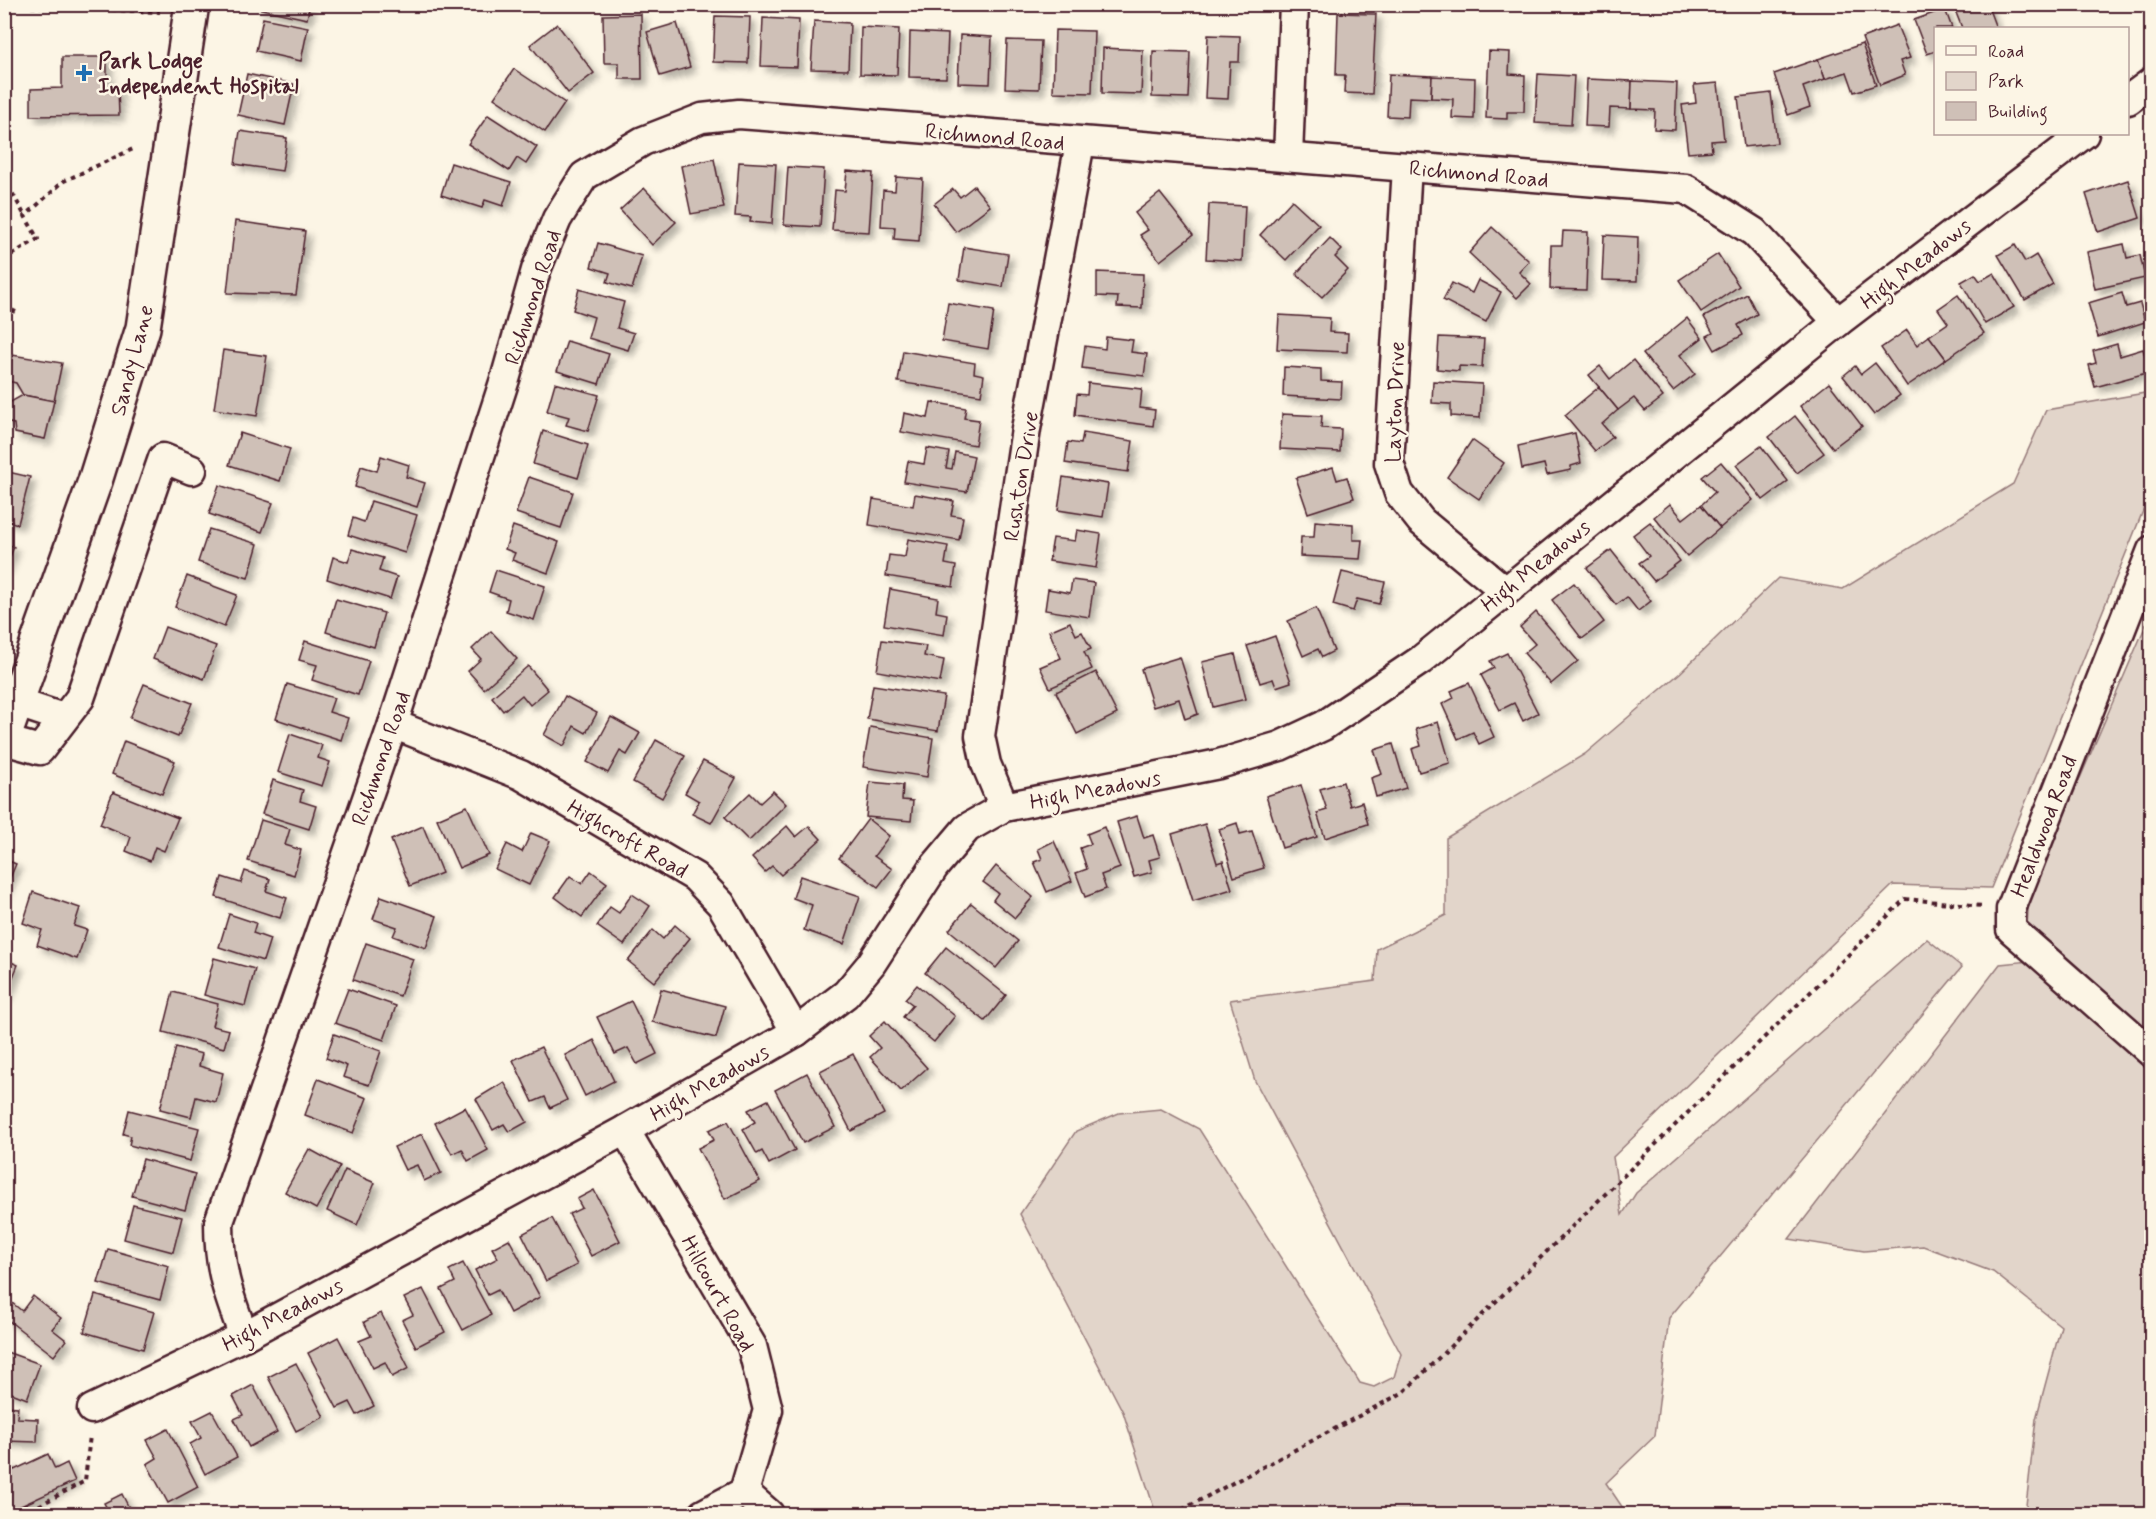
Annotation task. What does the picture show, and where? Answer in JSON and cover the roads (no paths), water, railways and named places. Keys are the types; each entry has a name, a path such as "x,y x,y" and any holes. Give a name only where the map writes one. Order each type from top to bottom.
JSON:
{"street":[{"path":"1288,157 1294,4"},
{"name":"Sandy Lane","path":"191,10 143,328 95,481 4,738 40,750 80,698 163,458 192,471"},
{"path":"2129,98 2151,82"},
{"name":"Richmond Road","path":"244,1336 227,1294 219,1261 219,1222 393,724 506,376 536,270 558,219 584,176 643,141 702,118 739,114 1080,143 1686,189 1754,232 1838,322"},
{"name":"High Meadows","path":"92,1409 244,1336 625,1130 796,1032 846,994 871,964 934,867 967,828 1004,807 1219,764 1280,746 1323,726 1420,660 1838,322 2083,135"},
{"name":"Rushton Drive","path":"1004,807 986,764 980,736 1026,429 1080,143"},
{"name":"Layton Drive","path":"1407,167 1389,463 1399,493 1421,521 1504,590"},
{"name":"Healdwood Road","path":"2151,550 2011,909 2011,929 2151,1053"},
{"path":"18,703 63,718"},
{"name":"Highcroft Road","path":"393,724 521,776 695,877 721,903 796,1032"},
{"name":"Hillcourt Road","path":"625,1130 752,1346 768,1410 744,1492"},
{"path":"703,1515 744,1492 769,1515"}],"place":[{"name":"Park Lodge Independent Hospital","path":"84,73"}]}
